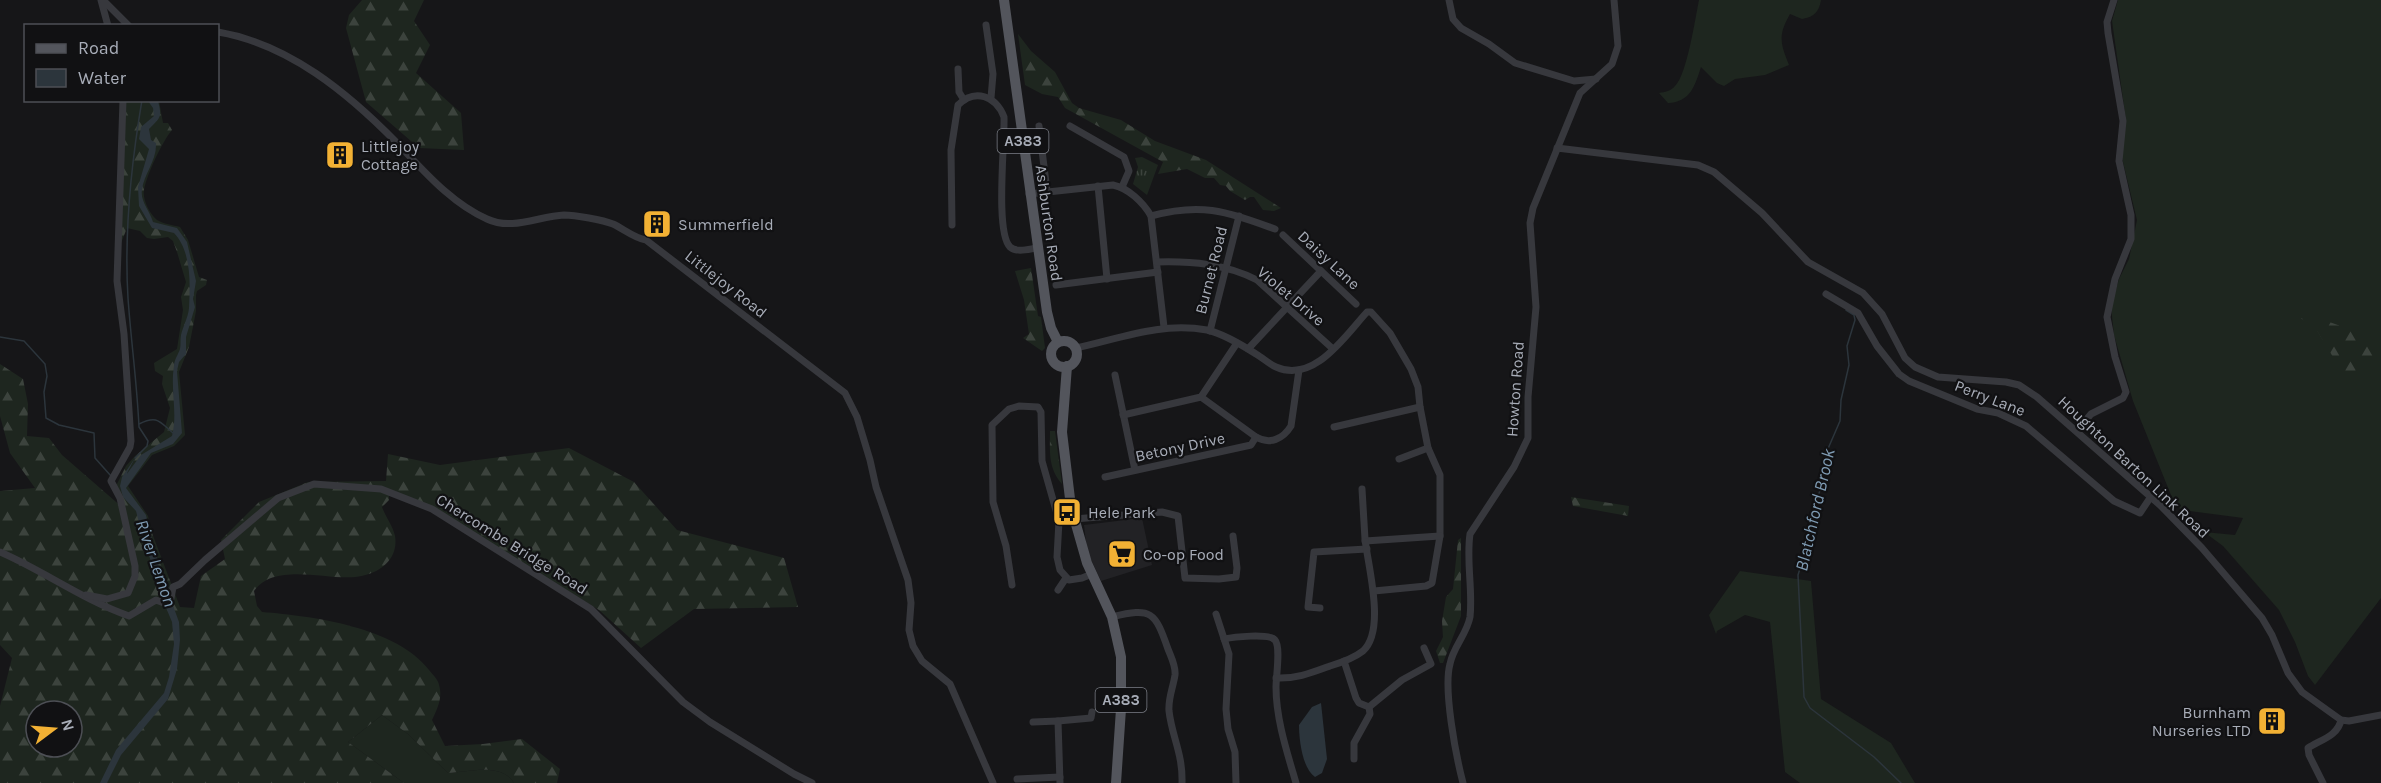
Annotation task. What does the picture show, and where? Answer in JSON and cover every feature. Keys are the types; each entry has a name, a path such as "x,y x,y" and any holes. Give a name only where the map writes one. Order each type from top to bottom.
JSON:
{"main road":[{"name":"Ashburton Road","path":"1004,0 1047,312 1058,342 1052,349 1052,357 1056,364 1067,366"},
{"path":"1058,342 1066,341 1076,348"},
{"name":"A383","path":"1076,348 1076,361 1067,366 1062,432 1074,519 1092,574 1112,617 1118,641 1122,676 1116,783"}],"street":[{"path":"102,0 108,24"},
{"path":"102,0 127,24"},
{"path":"1449,0 1453,19 1461,28 1489,44 1515,63 1574,81 1596,79"},
{"name":"Howton Road","path":"1463,783 1448,693 1448,669 1452,652 1469,620 1468,547 1470,534 1514,467 1528,438 1528,397 1536,307 1530,223 1537,194 1580,93 1612,64 1618,46 1614,0"},
{"path":"2077,431 2091,414 2122,398 2126,392 2115,357 2107,317 2115,279 2131,239 2132,215 2119,161 2123,121 2107,22 2114,0"},
{"path":"986,25 993,74 991,98"},
{"name":"Littlejoy Road","path":"219,32 275,50 316,74 357,105 460,204 490,221 521,223 563,215 610,223 646,240 845,393 857,417 876,487 908,580 911,603 909,630 913,646 922,661 950,684 993,783"},
{"path":"958,69 959,92 964,100"},
{"path":"1574,81 1580,93"},
{"path":"952,225 951,150 958,105 977,95 991,98 1001,109 1004,117 1001,215 1005,237 1009,246 1015,249 1037,248"},
{"path":"0,552 81,594 107,599 128,593 135,576 125,517 111,480 130,447 124,334 117,281 123,102"},
{"path":"1039,126 1047,191"},
{"path":"1070,126 1127,161 1129,171 1122,187"},
{"name":"Houghton Barton Link Road","path":"1557,148 1698,165 1714,172 1762,213 1808,262 1863,293 1882,315 1905,358 1915,367 1938,377 2019,385 2037,397 2180,525 2249,600 2272,635 2288,673 2302,692 2341,720"},
{"path":"1029,194 1113,185 1122,187 1146,207 1151,216 1164,327"},
{"path":"1098,186 1107,279"},
{"name":"Daisy Lane","path":"1151,216 1190,208 1239,216 1275,229"},
{"name":"Burnet Road","path":"1210,331 1239,216"},
{"name":"Daisy Lane","path":"1283,235 1356,304"},
{"name":"Violet Drive","path":"1157,262 1187,261 1226,268 1257,280 1333,350"},
{"path":"1248,349 1321,271"},
{"path":"1056,285 1158,272"},
{"name":"Perry Lane","path":"1826,294 1858,313 1877,346 1899,374 1909,381 1977,410 1998,413 2026,426 2064,456 2114,501 2129,509 2140,513 2150,498"},
{"path":"1076,348 1164,327 1210,331 1248,349 1277,368 1299,370 1322,361 1367,312 1371,312 1390,333 1411,369 1418,387 1428,448 1440,475 1440,536 1430,585 1374,591"},
{"path":"1123,415 1201,397 1237,343"},
{"path":"1201,397 1256,437 1266,441 1275,440 1287,432 1293,417 1299,370"},
{"path":"1115,375 1135,470"},
{"path":"1012,585 1006,546 993,502 992,425 1009,409 1019,406 1038,407 1041,412 1041,456 1059,521 1057,558 1060,570 1066,578 1075,580 1092,574"},
{"path":"1334,427 1420,408"},
{"name":"Betony Drive","path":"1105,477 1251,445 1256,437"},
{"path":"1399,459 1428,448"},
{"name":"Chercombe Bridge Road","path":"81,594 102,606 129,616 156,600 164,603 171,598 172,587 180,584 278,498 314,484 381,489 432,509 591,609 683,702 710,722 812,783"},
{"path":"1276,678 1303,676 1344,661 1364,650 1373,634 1374,591 1366,545 1362,489"},
{"path":"1074,519 1173,513 1178,516 1185,578 1236,577 1233,536"},
{"path":"1320,608 1308,607 1314,552 1440,536"},
{"path":"1058,590 1066,578"},
{"path":"1112,617 1132,612 1144,612 1153,617 1160,626 1174,668 1168,704 1171,724 1180,752 1182,783"},
{"path":"1216,614 1229,654 1226,709 1228,729 1235,752 1236,783"},
{"path":"1224,639 1233,637 1274,638 1278,656 1276,678 1281,725 1296,783"},
{"path":"1369,706 1402,680 1431,664 1425,648"},
{"path":"1344,661 1356,698 1359,703 1369,706"},
{"path":"1354,759 1354,743 1370,714 1369,706"},
{"path":"1033,722 1091,718 1092,712"},
{"path":"2323,783 2308,748 2340,727 2341,720 2349,721 2381,715"},
{"path":"1017,779 1060,780 1058,721"}],"shaded area":[{"path":"1142,518 1152,565 1101,581 1087,551 1084,525"}],"green space":[{"path":"362,0 424,0 414,21 430,45 416,73 461,113 464,150 419,148 366,102 346,28 349,15"},
{"path":"1699,0 1821,0 1819,8 1810,17 1802,19 1790,14 1786,21 1782,39 1789,65 1765,75 1735,79 1724,86 1717,83 1701,67 1694,86 1687,96 1676,102 1668,103 1659,93 1672,89 1679,80 1687,59"},
{"path":"2118,0 2381,0 2381,598 2315,685 2308,676 2279,610 2223,546 2204,532 2235,535 2243,518 2182,510 2175,505 2133,401 2114,335 2111,307 2119,279 2129,259 2137,220 2122,158 2126,120 2112,21"},
{"path":"1018,34 1031,51 1055,72 1072,103 1079,108 1121,120 1155,141 1206,160 1281,208 1274,211 1263,210 1254,197 1245,200 1226,186 1220,185 1214,178 1205,178 1187,169 1158,174 1163,162 1065,108 1058,97 1042,94 1025,85"},
{"path":"125,102 159,102 163,123 168,123 172,130 164,142 146,183 145,202 154,218 180,227 188,240 199,277 207,280 206,285 197,291 196,311 189,347 179,372 185,435 174,446 152,455 128,486 148,516 152,533 180,607 194,608 201,576 225,559 221,540 259,502 308,482 386,481 388,454 440,465 569,448 634,482 677,530 784,558 798,607 694,609 641,648 599,610 432,507 389,492 389,500 382,507 394,532 395,545 394,553 385,565 371,573 355,577 301,574 274,577 263,582 254,591 257,606 262,612 352,626 396,643 414,655 437,681 440,699 432,720 445,746 522,739 560,769 557,783 514,783 509,776 493,770 448,773 408,734 382,715 348,742 404,783 0,783 0,706 12,658 0,645 0,491 35,488 10,453 0,416 0,364 23,379 28,404 27,436 49,438 62,455 123,508 116,486 126,466 164,432 170,408 162,384 163,376 155,371 154,363 177,349 183,310 181,297 186,282 173,241 168,237 147,238 140,231 127,228 119,248"},
{"path":"1142,157 1158,165 1147,195 1133,184 1138,167 1135,158"},
{"path":"1031,268 1038,316 1041,317 1045,348 1042,351 1023,338 1029,334 1024,300 1015,271"},
{"path":"2301,318 2330,322 2355,332 2373,342 2379,357 2345,377 2318,332"},
{"path":"1050,431 1055,431 1062,484 1052,466"},
{"path":"1571,497 1629,506 1628,516 1573,506"},
{"path":"1461,538 1461,616 1443,663 1440,663 1436,651 1443,637 1442,621 1446,597 1453,589 1458,540"},
{"path":"1740,571 1811,581 1821,699 1891,743 1915,783 1800,783 1785,772 1770,622 1745,615 1717,631 1716,634 1709,615"},
{"path":"382,715 408,734 448,773 493,770 509,776 514,783 404,783 348,742"}],"water":[{"name":"River Lemon","path":"149,102 158,102 160,115 149,129 151,140 156,143 156,149 143,184 142,198 153,222 177,228 187,242 196,281 193,299 195,307 186,337 186,354 179,362 177,371 182,433 173,444 151,453 126,488 146,515 159,567 179,622 180,640 177,669 168,699 121,755 107,783 100,783 116,750 164,693 174,644 172,622 144,542 136,511 123,497 120,486 122,477 135,458 126,475 141,455 172,436 174,364 180,349 181,335 189,308 189,269 184,249 174,233 152,228 139,206 138,187 149,149 139,139 141,127 154,116 153,108"},
{"path":"1321,703 1327,759 1322,773 1315,777 1304,760 1299,725 1312,707"}],"waterway":[{"path":"135,458 147,446 148,441 139,427 127,273 129,199 142,102"},
{"name":"Blatchford Brook","path":"1846,310 1854,315 1855,320 1847,346 1849,365 1841,400 1840,421 1827,451 1822,485 1813,510 1809,539 1798,575 1804,697 1810,708 1874,757 1901,783"},
{"path":"0,337 24,341 45,364 46,418 59,425 94,433 95,458 111,476"},
{"path":"139,424 150,420 158,421 173,433"}],"place":[{"name":"Littlejoy Cottage","path":"340,155"},
{"name":"Summerfield","path":"657,224"},
{"name":"Hele Park","path":"1067,512"},
{"name":"Co-op Food","path":"1122,554"},
{"name":"Burnham Nurseries LTD","path":"2272,721"}]}
